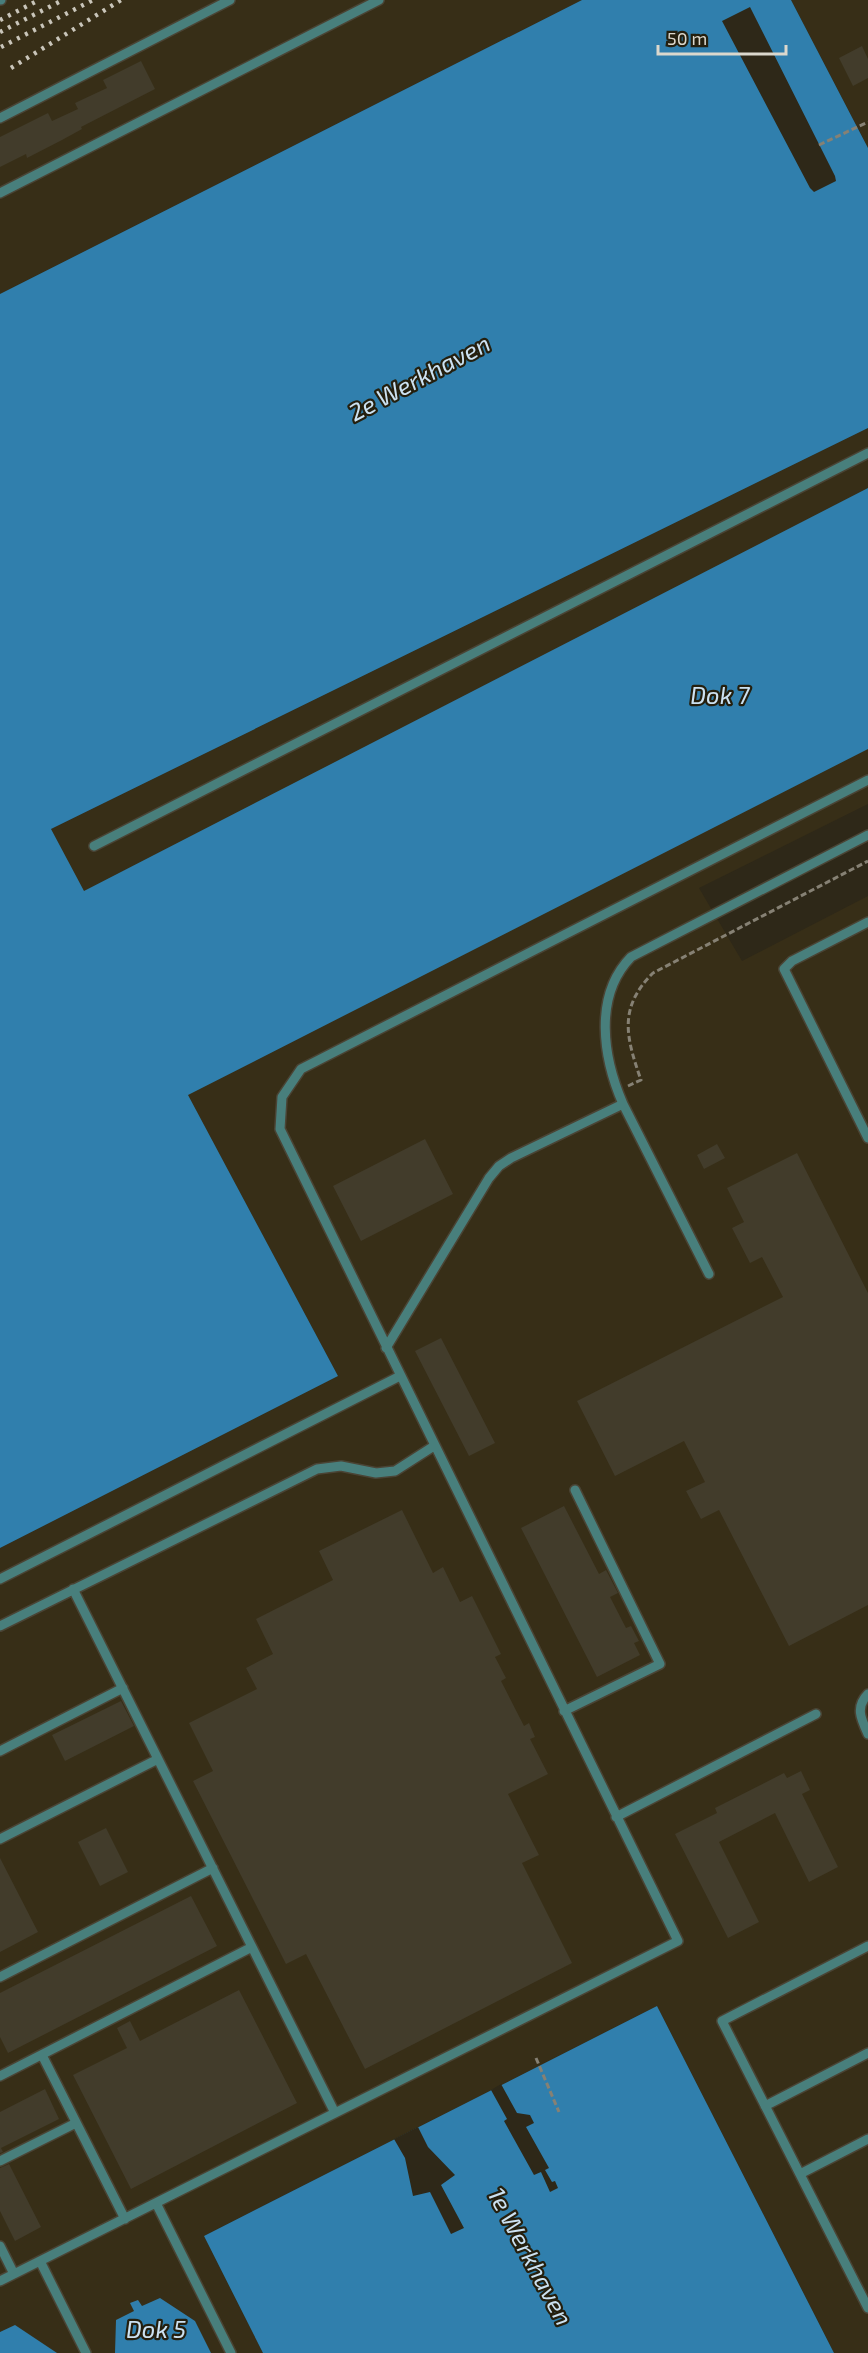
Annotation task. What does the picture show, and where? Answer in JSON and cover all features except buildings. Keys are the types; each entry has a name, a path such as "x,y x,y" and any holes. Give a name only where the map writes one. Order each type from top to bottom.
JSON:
{"lane":[{"path":"0,118 230,0"},
{"path":"0,193 379,0"},
{"path":"94,846 868,453"},
{"path":"0,2281 678,1941 280,1129 282,1097 301,1069 868,780"},
{"path":"709,1274 617,1090 611,1066 605,1020 606,1000 612,983 631,957 868,835"},
{"path":"868,922 792,961 784,969 868,1138"},
{"path":"386,1348 489,1178 499,1166 623,1104"},
{"path":"0,1579 400,1376"},
{"path":"0,1626 317,1469 341,1466 376,1473 395,1471 434,1446"},
{"path":"564,1711 660,1664 574,1490"},
{"path":"74,1589 335,2113"},
{"path":"0,1751 123,1688"},
{"path":"868,1694 860,1706 860,1719 868,1734"},
{"path":"616,1817 816,1714"},
{"path":"0,1839 158,1760"},
{"path":"0,1977 213,1868"},
{"path":"868,1946 722,2021 868,2308"},
{"path":"0,2076 252,1947"},
{"path":"765,2106 868,2053"},
{"path":"42,2055 124,2219"},
{"path":"0,2161 76,2123"},
{"path":"800,2174 868,2139"},
{"path":"156,2203 231,2353"},
{"path":"0,2246 15,2274"},
{"path":"40,2261 86,2353"}],"path":[{"path":"819,145 868,122"},
{"path":"617,1090 641,1080 631,1051 628,1026 631,1006 639,987 653,973 868,861"},
{"path":"536,2058 559,2112"}],"shaded area":[{"path":"0,0 582,0 0,294"},
{"path":"791,0 868,0 868,148 863,138"},
{"path":"868,428 868,804 699,888 742,961 868,896 868,2353 834,2353 657,2006 204,2236 263,2353 0,2353 0,1548 338,1376 187,1095 51,829"}],"water":[{"path":"582,0 791,0 868,148 868,428 51,829 84,891 868,488 868,749 188,1095 338,1376 0,1548 0,294"},
{"name":"1e Werkhaven","path":"657,2006 834,2353 263,2353 204,2236"},
{"name":"Dok 5","path":"160,2298 195,2321 211,2353 115,2353 116,2320 134,2311 130,2303 138,2300 142,2306"},
{"path":"15,2325 57,2353 0,2353 0,2332"}],"pier":[{"path":"750,7 835,176 836,181 814,192 722,21"},
{"path":"501,2084 517,2113 530,2115 534,2123 526,2127 549,2168 545,2170 558,2188 550,2192 541,2172 534,2175 504,2121 507,2119 491,2090"},
{"path":"418,2127 428,2147 455,2175 441,2185 464,2228 451,2234 430,2192 413,2196 405,2158 394,2139"}],"railway":[{"path":"0,20 39,0"},
{"path":"0,32 63,0"},
{"path":"1,47 93,0"},
{"path":"11,68 121,0"}],"water label":[{"name":"2e Werkhaven","path":"419,377"},
{"name":"Dok 7","path":"720,694"}]}
